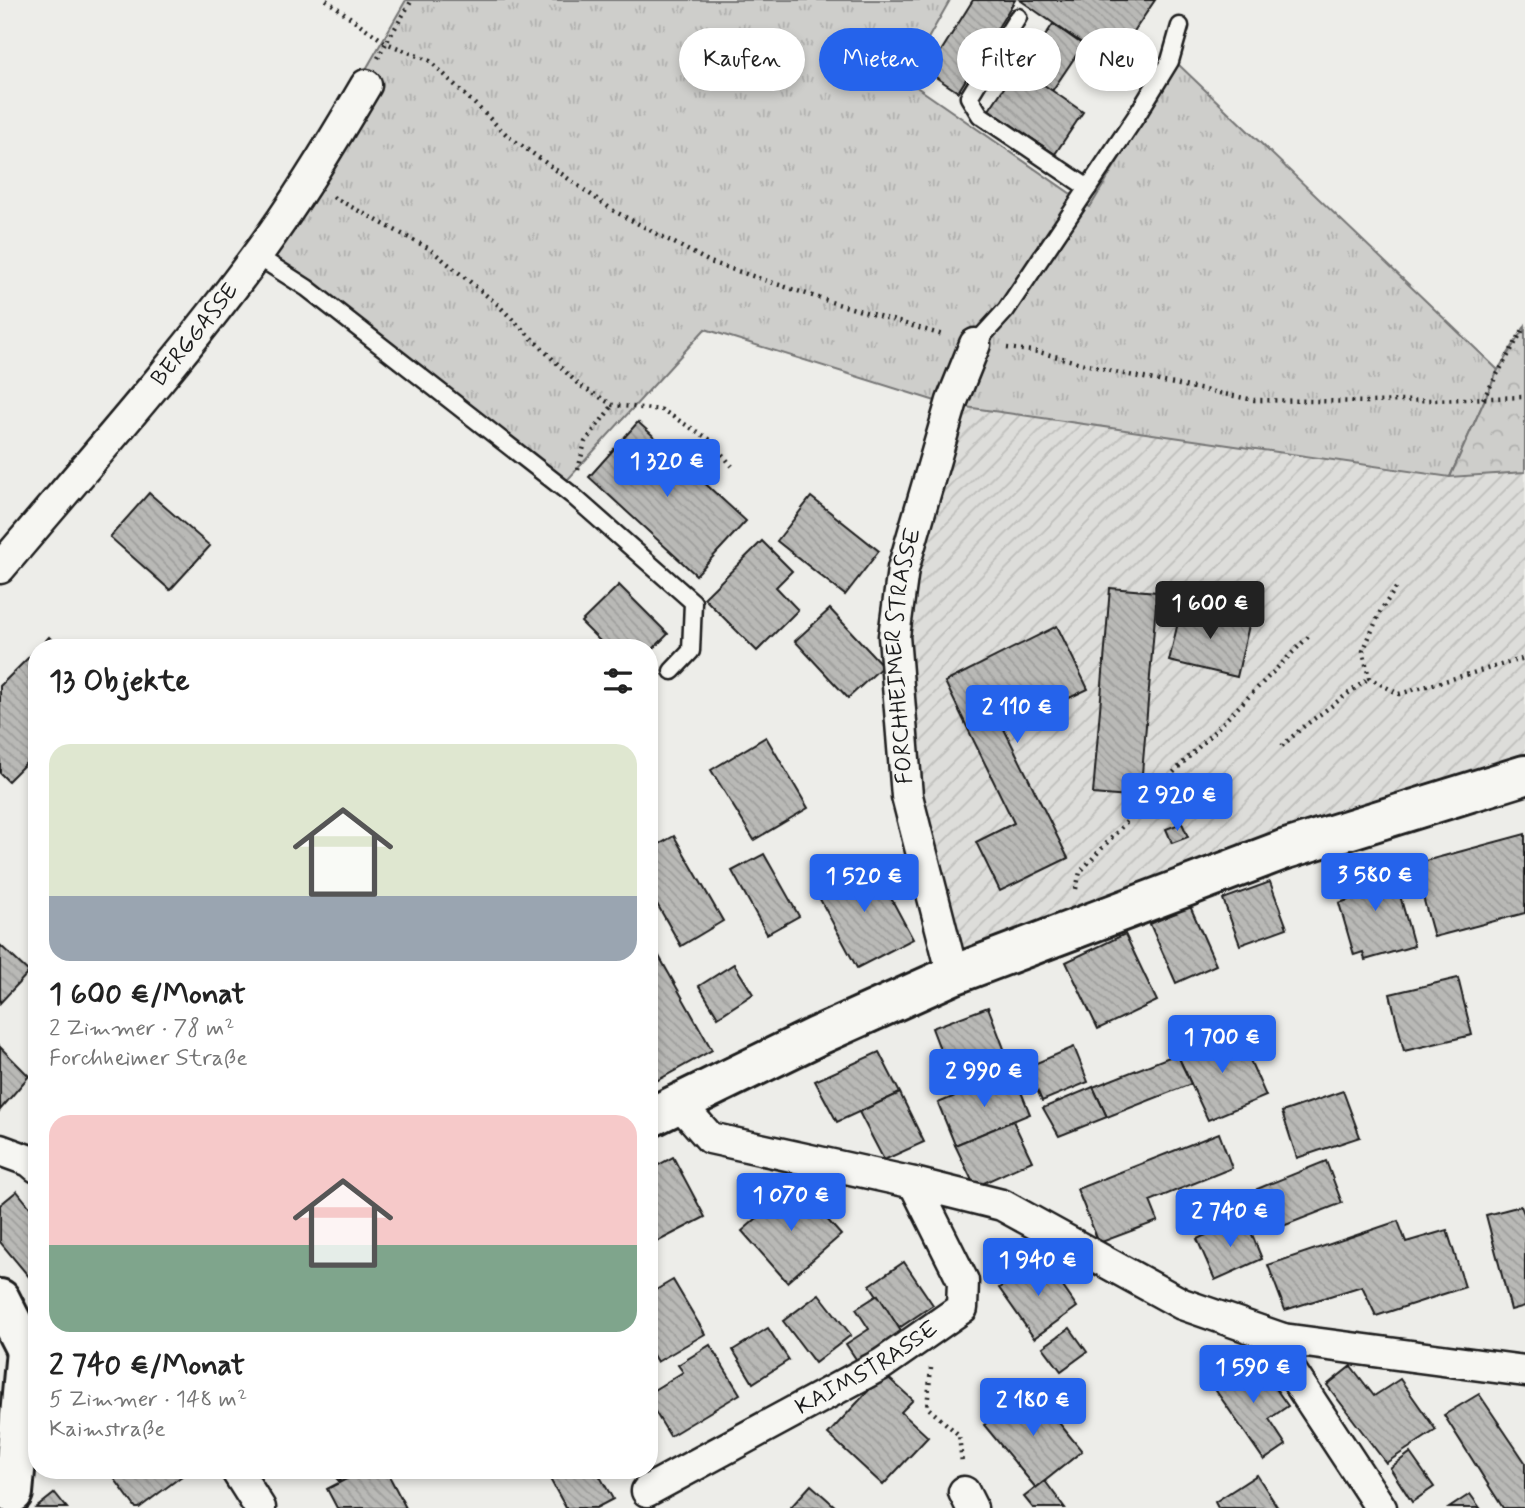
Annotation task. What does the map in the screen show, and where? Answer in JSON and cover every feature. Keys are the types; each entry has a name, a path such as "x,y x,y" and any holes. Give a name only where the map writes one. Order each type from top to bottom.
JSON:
{"street":[{"name":"BERGGASSE","path":"0,568 156,384 257,256 307,183 366,85"},
{"name":"FORCHHEIMER STRASSE","path":"953,975 907,796 894,636 903,569 952,401 975,344"},
{"path":"664,1110 815,1037 953,975 1067,930 1283,850 1525,775"},
{"path":"664,1110 710,1138 1002,1205 1182,1304 1283,1339 1525,1371"},
{"path":"0,1150 28,1160"},
{"name":"KAIMSTRASSE","path":"647,1492 881,1364 962,1308 963,1281 914,1183"},
{"path":"0,1299 28,1349"},
{"path":"1283,1339 1287,1365 1381,1508"},
{"path":"7,1499 28,1372"},
{"path":"7,1499 33,1479"},
{"path":"242,1479 260,1508"}],"lane":[{"path":"1018,17 969,97 980,115 1088,188"},
{"path":"975,344 1006,310 1137,115 1170,61 1180,26"},
{"path":"257,256 307,288 573,496 693,602 691,651 672,671"}],"path":[{"path":"326,0 386,43 430,61 509,136 614,211 710,262 831,302 975,344 1039,352 1119,373 1254,400 1370,402 1525,397"},
{"path":"366,85 386,43 412,0"},
{"path":"307,183 430,249 496,304 579,385 613,405 662,410 709,439 732,466"},
{"path":"1482,399 1525,326"},
{"path":"573,496 585,442 613,405"},
{"path":"1396,588 1381,610 1363,651 1369,678 1399,694 1525,659"},
{"path":"1067,930 1080,872 1153,793 1309,636"},
{"path":"1282,746 1369,678"},
{"path":"935,1327 928,1407 960,1436 968,1500"}],"shaded area":[{"path":"945,404 1450,477 1525,472 1525,773 944,975 897,606"}],"green space":[{"path":"406,0 950,0 934,28 819,28 819,91 922,91 1090,207 1177,63 1498,370 1450,477 945,404 705,329 561,487 262,249"},
{"path":"1525,326 1525,472 1450,477 1498,370"}],"building":[{"path":"973,0 1015,0 998,28 957,28 958,92 943,82 943,48"},
{"path":"1020,0 1155,0 1136,28 1075,28 1075,38"},
{"path":"1061,30 1075,39 1075,57 1061,78"},
{"path":"1002,91 1053,91 1083,112 1055,154 989,110"},
{"path":"638,422 746,521 696,575 589,477"},
{"path":"149,493 210,546 170,590 110,537"},
{"path":"811,497 879,551 845,595 777,541"},
{"path":"762,541 792,571 776,587 798,610 757,651 704,598"},
{"path":"619,585 668,634 658,644 658,639 598,639 581,622"},
{"path":"1110,588 1157,592 1140,798 1093,794"},
{"path":"1182,605 1250,621 1237,677 1169,661"},
{"path":"830,609 883,666 848,698 795,641"},
{"path":"1057,626 1088,689 1004,729 1068,858 1000,891 976,842 1014,823 945,682"},
{"path":"28,658 28,761 8,781 0,773 0,686"},
{"path":"766,737 808,808 754,840 711,770"},
{"path":"1182,823 1188,837 1172,843 1166,829"},
{"path":"1525,834 1525,913 1434,937 1414,864"},
{"path":"674,836 723,921 681,946 658,906 658,845"},
{"path":"764,854 799,916 767,934 732,871"},
{"path":"871,861 913,939 857,968 815,890"},
{"path":"1391,863 1414,946 1365,960 1363,952 1354,955 1339,903 1348,900 1341,877"},
{"path":"1270,882 1287,928 1240,945 1223,899"},
{"path":"1190,906 1216,965 1176,983 1150,924"},
{"path":"1125,934 1157,1001 1098,1029 1066,962"},
{"path":"0,945 28,973 0,1003"},
{"path":"658,954 712,1050 658,1080"},
{"path":"734,964 753,994 718,1017 699,986"},
{"path":"1458,978 1472,1035 1404,1051 1390,994"},
{"path":"988,1007 1013,1072 957,1094 932,1028"},
{"path":"1237,1031 1266,1096 1208,1120 1177,1054"},
{"path":"0,1047 28,1077 0,1110"},
{"path":"1074,1047 1088,1082 1042,1101 1027,1067"},
{"path":"879,1052 900,1093 837,1122 815,1081"},
{"path":"1177,1054 1191,1084 1107,1117 1093,1087"},
{"path":"1013,1072 1030,1114 955,1145 938,1103"},
{"path":"1093,1087 1107,1117 1059,1136 1043,1108"},
{"path":"1343,1091 1360,1137 1297,1158 1282,1112"},
{"path":"900,1093 924,1142 884,1160 859,1112"},
{"path":"1013,1121 1032,1161 975,1187 955,1145"},
{"path":"1219,1133 1232,1168 1150,1201 1158,1221 1099,1243 1077,1189"},
{"path":"673,1157 705,1217 658,1241 658,1165"},
{"path":"1326,1161 1342,1203 1273,1230 1257,1189"},
{"path":"796,1184 841,1235 787,1282 742,1231"},
{"path":"17,1191 28,1205 28,1276 0,1242 0,1205"},
{"path":"1521,1206 1525,1216 1525,1306 1511,1310 1486,1215"},
{"path":"1245,1217 1262,1259 1215,1280 1197,1239"},
{"path":"1398,1221 1406,1242 1447,1230 1465,1287 1376,1316 1362,1286 1285,1310 1268,1265"},
{"path":"1043,1258 1077,1307 1034,1338 999,1288"},
{"path":"904,1262 933,1305 899,1328 870,1285"},
{"path":"673,1280 705,1334 658,1361 658,1289"},
{"path":"819,1294 851,1335 815,1363 783,1321"},
{"path":"878,1295 904,1336 860,1365 846,1344 869,1329 856,1309"},
{"path":"768,1328 789,1360 753,1383 733,1350"},
{"path":"1070,1328 1087,1352 1061,1371 1043,1347"},
{"path":"710,1345 740,1394 670,1436 658,1417 658,1387 683,1372 678,1365"},
{"path":"1253,1356 1288,1406 1269,1419 1286,1445 1264,1460 1212,1385"},
{"path":"1351,1366 1374,1396 1400,1379 1436,1430 1386,1463 1327,1385"},
{"path":"884,1374 913,1400 901,1412 928,1437 883,1485 828,1434"},
{"path":"1030,1387 1082,1451 1036,1488 984,1425"},
{"path":"1479,1394 1525,1462 1525,1508 1503,1508 1444,1415"},
{"path":"1410,1453 1434,1487 1412,1502 1390,1468"},
{"path":"1257,1475 1278,1508 1218,1508 1215,1502"},
{"path":"115,1479 178,1479 139,1508 136,1508"},
{"path":"346,1479 391,1479 406,1508 337,1508 327,1489"},
{"path":"550,1479 601,1479 613,1499 596,1508 566,1508"},
{"path":"1045,1481 1065,1508 1033,1508 1024,1497"},
{"path":"811,1485 837,1508 790,1508"},
{"path":"55,1493 67,1508 36,1508"},
{"path":"1470,1494 1480,1508 1449,1508"}]}
